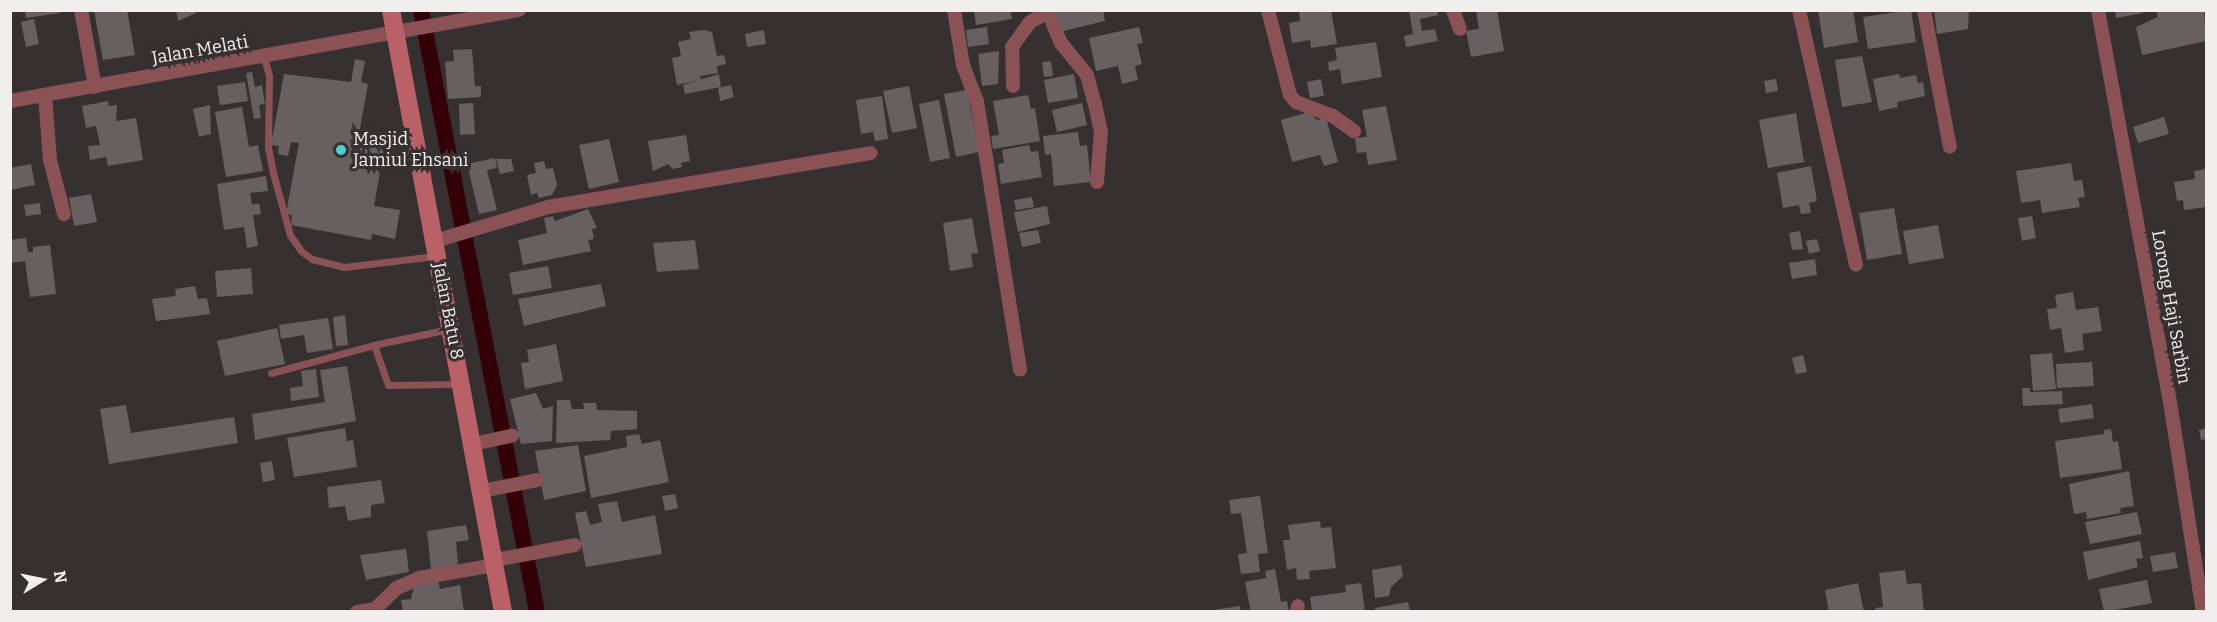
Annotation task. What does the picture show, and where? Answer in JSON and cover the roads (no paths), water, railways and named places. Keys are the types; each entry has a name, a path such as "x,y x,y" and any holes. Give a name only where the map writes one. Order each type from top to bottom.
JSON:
{"street":[{"path":"81,10 95,87"},
{"name":"Jalan Batu 8","path":"392,10 473,444 490,490 495,562 503,612"},
{"name":"Jalan Melati","path":"10,101 396,34 519,10"},
{"path":"954,10 963,65 977,101 1020,370"},
{"path":"1268,10 1290,95 1296,102 1333,116 1354,131"},
{"path":"1453,10 1460,29"},
{"path":"1799,10 1856,265"},
{"path":"1924,10 1950,147"},
{"name":"Lorong Haji Sarbin","path":"2098,10 2170,402 2203,612"},
{"path":"1012,86 1012,47 1030,22 1047,11 1061,43 1087,75 1101,132 1097,183"},
{"path":"45,95 50,160 64,214"},
{"path":"436,248 455,235 548,207 871,153"},
{"path":"473,444 512,436"},
{"path":"490,490 537,480"},
{"path":"357,612 375,609 397,588 419,578 575,545"}],"lane":[{"path":"264,57 269,76 268,147 290,235 301,251 312,259 344,267 436,248"},
{"path":"271,373 374,345 451,328"},
{"path":"374,345 388,385 462,384"}],"waterway":[{"path":"421,10 537,612"}],"place":[{"name":"Masjid Jamiul Ehsani","path":"341,150"}]}
